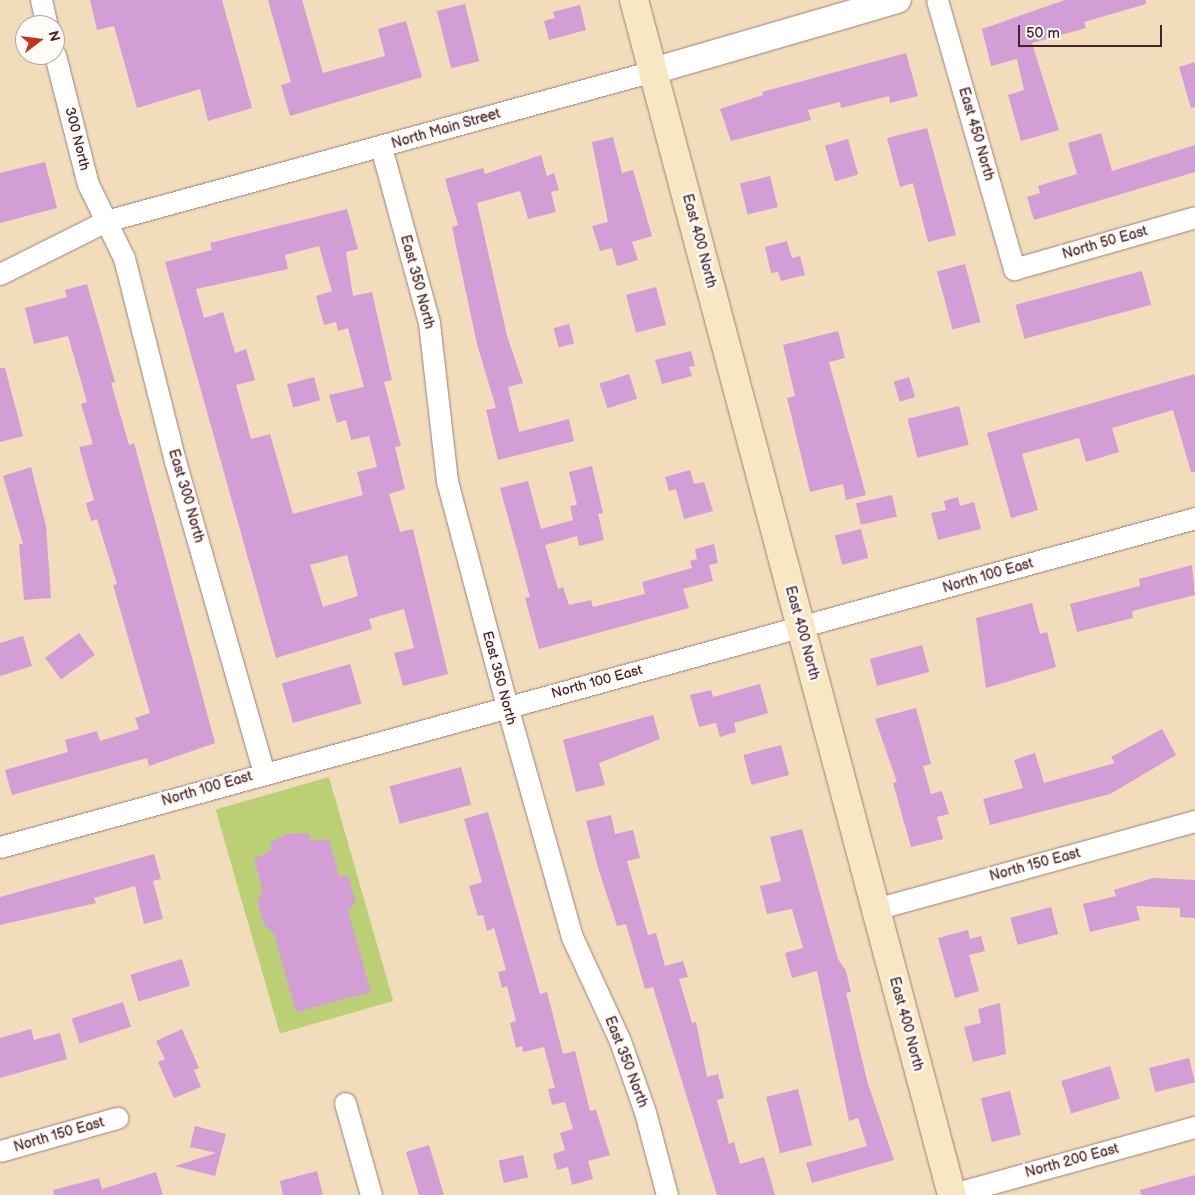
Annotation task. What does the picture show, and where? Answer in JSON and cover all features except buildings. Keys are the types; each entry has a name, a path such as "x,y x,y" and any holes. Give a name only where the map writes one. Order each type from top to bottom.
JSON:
{"main road":[{"name":"East 400 North","path":"634,0 951,1195"}],"street":[{"path":"41,0 45,15"},
{"name":"North Main Street","path":"0,274 106,221 381,147 898,0"},
{"name":"East 450 North","path":"938,0 1014,269"},
{"name":"300 North","path":"58,65 88,184 106,221"},
{"name":"East 350 North","path":"381,147 429,323 447,481 507,706 572,937 620,1041 645,1112 666,1195"},
{"name":"North 50 East","path":"1014,269 1195,217"},
{"name":"East 300 North","path":"106,221 124,258 176,461 264,773"},
{"name":"North 100 East","path":"0,848 264,773 801,628 1195,518"},
{"name":"North 150 East","path":"875,909 1195,821"},
{"path":"345,1103 371,1195"},
{"name":"North 150 East","path":"0,1151 117,1118"},
{"name":"North 200 East","path":"951,1195 1195,1127"}],"green space":[{"path":"329,777 393,1001 280,1033 216,810"}]}
